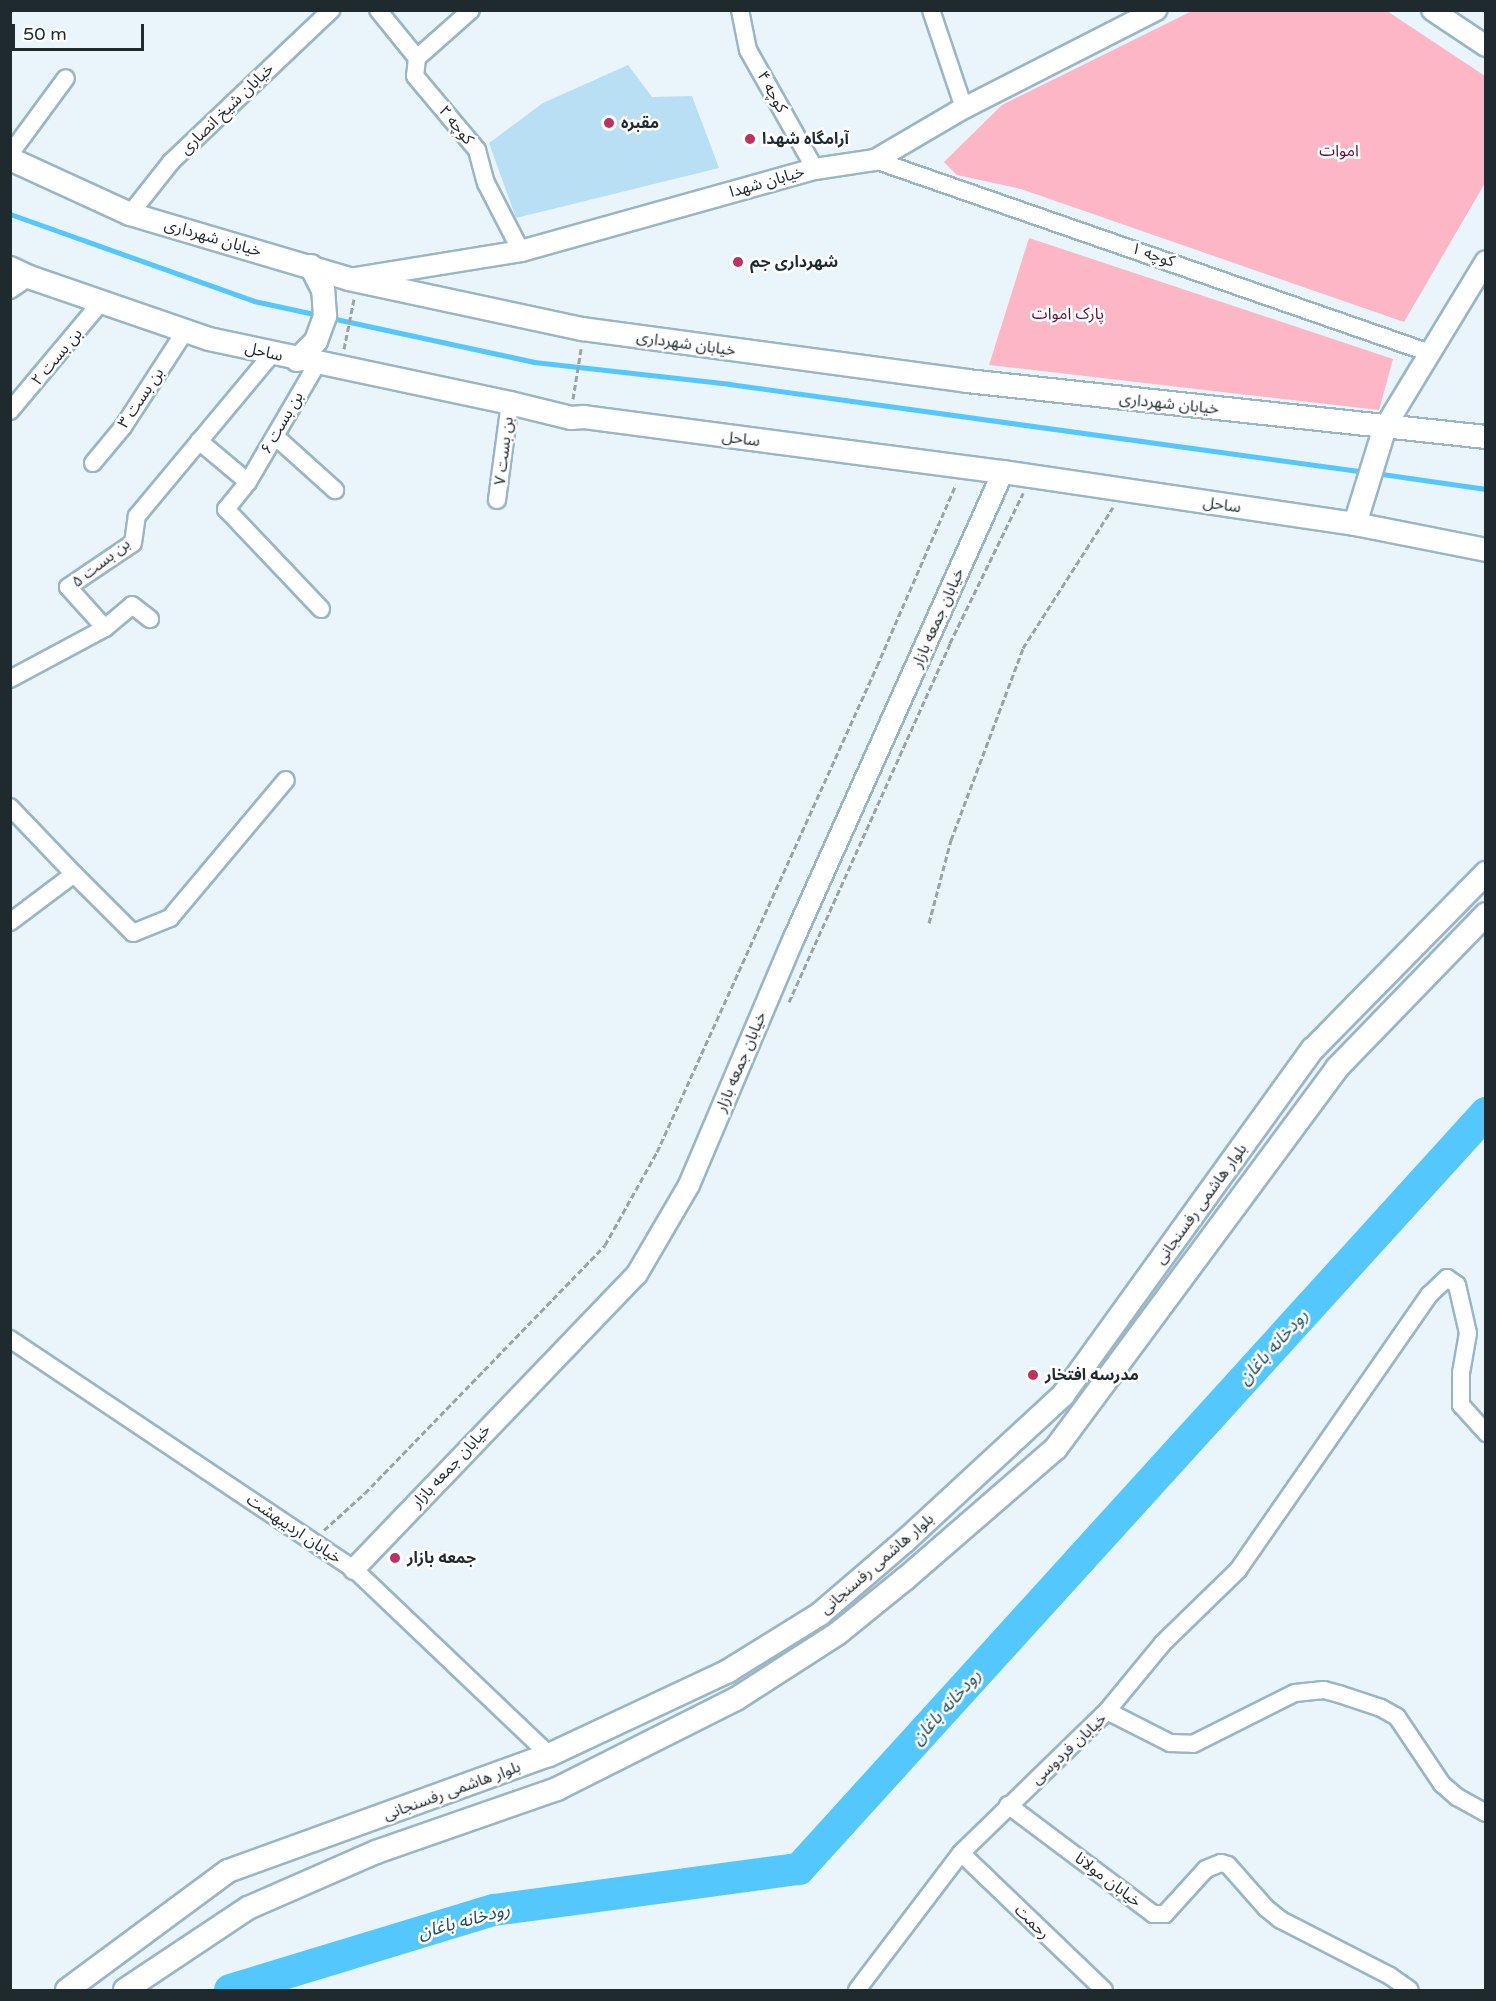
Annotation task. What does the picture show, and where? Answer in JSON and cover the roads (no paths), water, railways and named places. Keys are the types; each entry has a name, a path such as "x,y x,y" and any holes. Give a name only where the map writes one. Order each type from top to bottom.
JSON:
{"main road":[{"name":"خیابان شهرداری","path":"10,156 130,214 353,280 583,329 967,381 1485,437"},
{"path":"307,362 325,316 323,290 310,266"},
{"name":"ساحل","path":"20,273 185,331 272,354 510,403 571,418 584,417 1003,472 1355,524 1485,550"},
{"path":"1355,524 1385,427"},
{"name":"بلوار هاشمی رفسنجانی","path":"67,1990 228,1871 549,1755 728,1671 820,1614 915,1532 1063,1395 1313,1049 1485,873"},
{"name":"بلوار هاشمی رفسنجانی","path":"125,1990 248,1908 376,1852 557,1789 736,1699 837,1634 906,1578 1056,1448 1337,1068 1485,914"},
{"path":"820,1614 837,1634"}],"street":[{"name":"خیابان شیخ انصاری","path":"130,214 171,162 331,10"},
{"name":"کوچه ۲","path":"378,10 417,58 415,76 477,150 486,183 521,251"},
{"path":"417,58 471,10"},
{"name":"کوچه ۴","path":"740,10 748,50 815,169"},
{"name":"خیابان شهدا","path":"353,280 521,251 815,169 875,160 964,108 1156,10"},
{"path":"1432,10 1485,46"},
{"path":"931,11 964,108"},
{"path":"10,156 66,78"},
{"name":"کوچه ۱","path":"875,160 1430,353"},
{"path":"1385,427 1485,261"},
{"path":"10,290 20,273"},
{"name":"بن بست ۲","path":"10,411 102,302"},
{"name":"بن بست ۳","path":"93,463 123,427 185,331"},
{"name":"بن بست ۵","path":"105,628 68,587 132,543 137,516 272,354"},
{"name":"بن بست ۶","path":"307,362 275,436 248,482 226,508 321,609"},
{"name":"بن بست ۷","path":"497,500 510,403"},
{"path":"275,436 335,490"},
{"path":"199,441 248,482"},
{"name":"خیابان جمعه بازار","path":"354,1569 637,1274 689,1185 794,938 1003,472"},
{"path":"10,679 105,628 132,605 150,620"},
{"path":"10,807 133,933 170,918 286,780"},
{"path":"10,922 74,874"},
{"path":"1107,1711 1162,1643 1238,1570 1429,1295 1447,1278 1457,1285 1468,1333 1461,1373 1461,1405 1485,1433"},
{"name":"خیابان اردیبهشت","path":"10,1339 354,1569 549,1755"},
{"name":"خیابان فردوسی","path":"857,1990 961,1853 1107,1711 1170,1743 1193,1744 1295,1692 1324,1690 1339,1694 1381,1708 1397,1717 1442,1784 1457,1797 1485,1813"},
{"name":"خیابان مولانا","path":"1008,1805 1152,1914 1165,1914 1206,1869 1221,1863 1228,1865 1281,1920 1390,1976 1410,1990"},
{"name":"رحمت","path":"961,1853 1104,1990"}],"waterway":[{"path":"10,214 254,301 319,315"},
{"path":"331,318 534,362 729,384 1366,472"},
{"path":"1375,473 1486,489"},
{"name":"رودخانه باغان","path":"230,1990 494,1910 799,1869 1486,1113"}],"place":[{"name":"مقبره","path":"609,123"},
{"name":"آرامگاه شهدا","path":"750,139"},
{"name":"شهرداری جم","path":"738,262"},
{"name":"مدرسه افتخار","path":"1033,1375"},
{"name":"جمعه بازار","path":"395,1558"}],"park label":[{"name":"اموات","path":"1339,151"},
{"name":"پارک اموات","path":"1068,314"}]}
